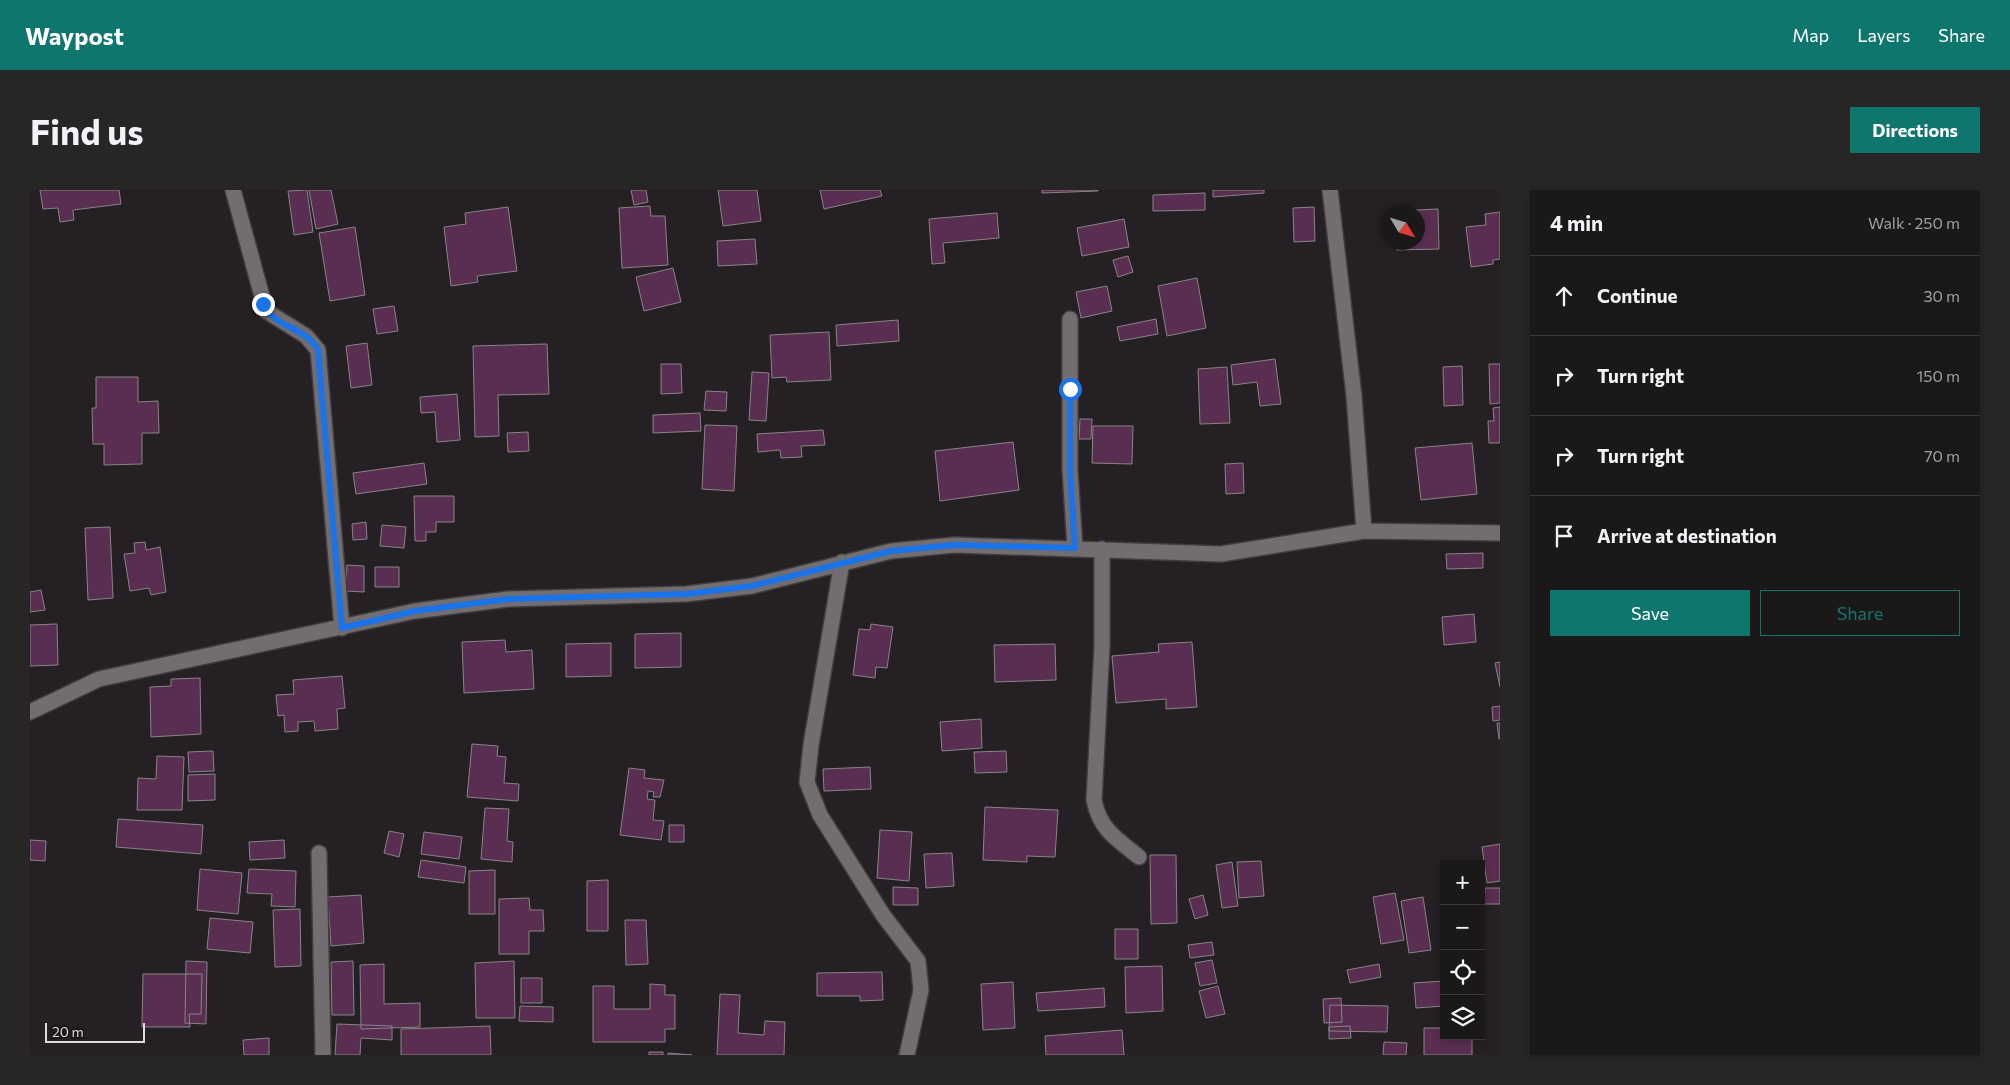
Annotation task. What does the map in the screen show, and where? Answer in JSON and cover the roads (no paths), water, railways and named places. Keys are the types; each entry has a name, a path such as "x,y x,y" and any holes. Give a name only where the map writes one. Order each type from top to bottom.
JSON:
{"street":[{"path":"233,190 266,311 306,336 318,350 342,628"},
{"path":"1330,190 1354,396 1364,531"},
{"path":"1070,319 1070,470 1075,548"},
{"path":"30,712 98,679 415,611 508,599 686,594 742,588 891,551 954,545 1221,554 1364,531 1500,533"},
{"path":"1102,549 1102,646 1094,800 1097,816 1106,829 1139,857"},
{"path":"842,562 811,745 808,782 820,815 883,915 918,961 922,990 907,1055"},
{"path":"319,853 323,1055"}]}
